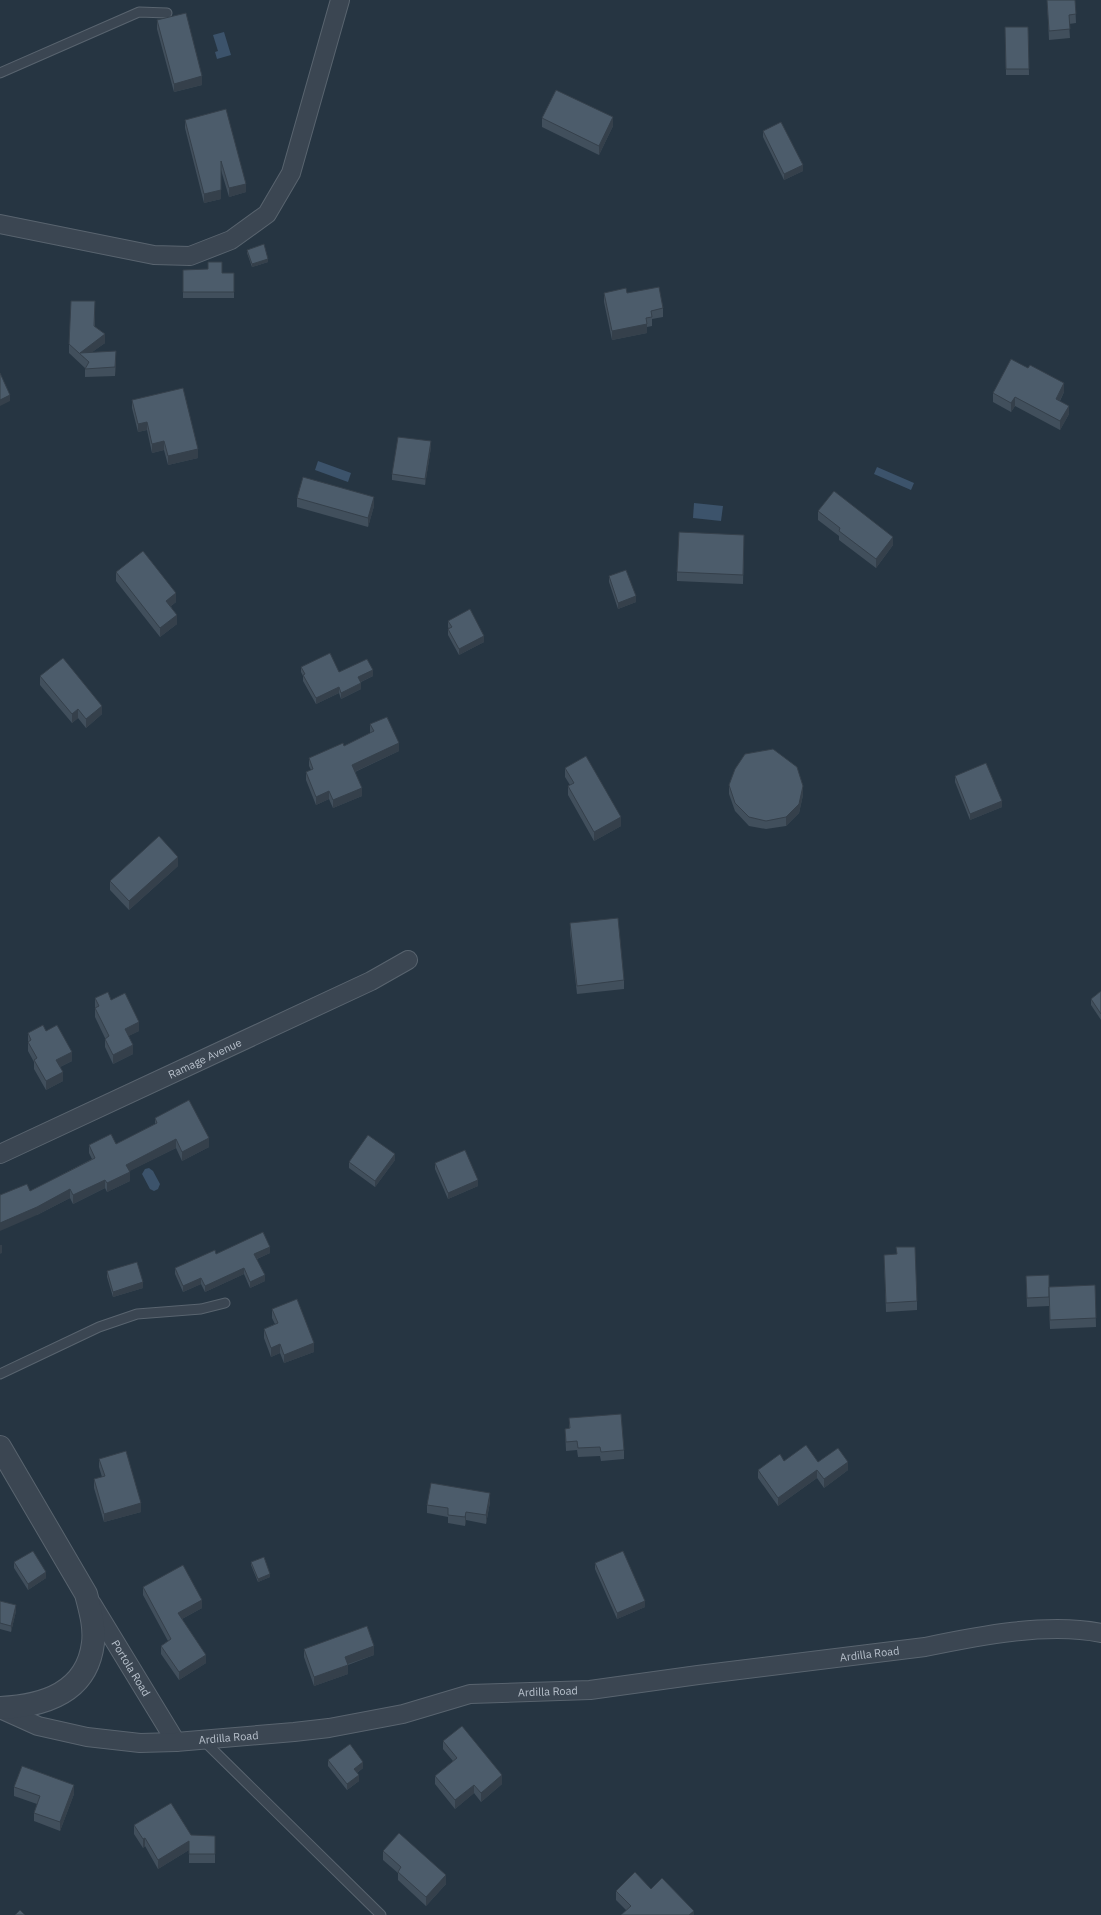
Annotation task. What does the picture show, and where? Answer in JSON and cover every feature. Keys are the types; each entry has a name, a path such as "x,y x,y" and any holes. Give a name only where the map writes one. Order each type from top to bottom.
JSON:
{"street":[{"path":"0,224 154,255 190,256 231,240 267,214 291,173 340,0"},
{"name":"Ramage Avenue","path":"0,1154 364,985 408,960"},
{"name":"Portola Road","path":"0,1447 86,1594 176,1742"},
{"name":"Portola Road","path":"0,1709 22,1707 49,1700 63,1693 74,1682 90,1656 93,1642 92,1618 86,1594"},
{"name":"Ardilla Road","path":"0,1709 38,1726 87,1737 140,1743 176,1742 329,1728 403,1714 470,1694 590,1690 925,1647 959,1640 1040,1629 1101,1633"}],"lane":[{"path":"0,73 139,12 167,13"},
{"path":"0,1374 100,1327 137,1314 201,1309 225,1302"},
{"path":"204,1740 381,1915"}],"water":[{"path":"224,32 231,55 217,59 215,52 218,51 213,35"},
{"path":"318,461 351,473 348,482 315,470"},
{"path":"877,467 914,483 911,490 874,474"},
{"path":"694,503 723,506 721,521 693,518"},
{"path":"149,1168 153,1171 160,1184 158,1189 154,1191 150,1189 142,1174 145,1169"}],"building":[{"path":"1047,0 1075,0 1076,14 1069,15 1070,29 1049,31"},
{"path":"186,13 202,76 174,84 157,20"},
{"path":"1005,27 1028,27 1029,69 1006,69"},
{"path":"556,90 613,117 599,146 542,118"},
{"path":"226,109 246,184 229,188 221,161 221,190 204,194 185,120"},
{"path":"781,122 803,165 784,174 763,131"},
{"path":"264,244 268,259 252,264 247,250"},
{"path":"208,262 222,262 222,273 234,273 234,292 183,292 183,270 208,269"},
{"path":"659,287 663,308 651,311 652,317 646,318 647,324 612,331 604,293 626,288 627,293"},
{"path":"71,301 95,301 94,326 105,334 80,353 116,351 115,367 85,369 89,362 69,344"},
{"path":"1011,359 1028,368 1030,365 1064,383 1056,399 1069,406 1060,421 1015,397 1011,403 993,393"},
{"path":"0,373 10,395 0,400"},
{"path":"183,388 198,449 168,456 164,441 152,444 147,422 138,424 132,400"},
{"path":"398,437 431,441 425,479 392,474"},
{"path":"303,477 374,497 368,518 297,498"},
{"path":"834,491 893,537 876,559 839,531 840,528 818,511"},
{"path":"679,532 744,535 743,575 677,572"},
{"path":"143,551 176,593 166,601 177,615 160,628 116,572"},
{"path":"626,570 636,596 618,603 609,576"},
{"path":"470,609 484,636 459,649 448,629 452,627 448,621"},
{"path":"330,653 339,672 367,659 373,670 358,677 361,683 341,693 339,687 316,698 303,675 305,674 301,667"},
{"path":"63,658 102,706 86,719 78,709 72,714 40,676"},
{"path":"387,717 399,743 352,765 362,788 333,800 329,791 316,797 306,772 313,769 309,758 343,743 344,746 374,731 370,724"},
{"path":"773,749 797,767 803,786 799,804 786,817 766,821 749,817 735,803 729,785 735,769 745,754"},
{"path":"586,756 621,817 594,832 568,786 574,783 565,768"},
{"path":"986,763 1002,801 970,814 955,776"},
{"path":"159,836 178,857 129,901 110,881"},
{"path":"618,918 624,980 577,986 570,923"},
{"path":"1101,991 1101,1014 1091,999"},
{"path":"108,992 111,1000 125,993 139,1022 125,1029 133,1045 113,1055 105,1039 109,1036 95,1008 99,1006 95,998"},
{"path":"43,1025 46,1031 57,1025 72,1052 56,1060 63,1072 46,1081 34,1060 37,1058 28,1042 31,1040 28,1033"},
{"path":"189,1100 209,1138 182,1152 176,1139 126,1165 130,1172 107,1183 105,1180 73,1195 70,1189 37,1207 0,1223 0,1195 27,1184 30,1191 95,1158 89,1145 111,1134 116,1144 157,1123 155,1118"},
{"path":"368,1135 395,1154 375,1181 349,1162"},
{"path":"465,1150 478,1180 448,1193 435,1163"},
{"path":"263,1232 270,1247 254,1254 265,1275 250,1282 244,1268 205,1286 201,1278 183,1286 175,1268 215,1250 216,1254"},
{"path":"896,1247 915,1247 917,1301 886,1303 884,1255 897,1254"},
{"path":"137,1262 143,1282 113,1292 107,1271"},
{"path":"1049,1275 1049,1297 1027,1298 1026,1276"},
{"path":"1095,1285 1096,1318 1050,1320 1049,1287"},
{"path":"297,1299 314,1343 284,1355 280,1344 271,1348 264,1329 278,1323 272,1309"},
{"path":"621,1414 624,1450 601,1452 600,1447 578,1448 577,1441 566,1442 565,1429 570,1428 569,1418"},
{"path":"806,1445 818,1462 838,1448 848,1462 824,1479 817,1470 778,1498 758,1470 780,1454 784,1461"},
{"path":"126,1451 141,1503 104,1514 94,1479 105,1476 99,1459"},
{"path":"431,1483 490,1493 486,1515 466,1512 465,1517 448,1515 448,1508 427,1505"},
{"path":"33,1551 46,1572 28,1584 14,1562"},
{"path":"623,1551 645,1601 617,1613 595,1563"},
{"path":"264,1557 270,1574 258,1579 251,1562"},
{"path":"183,1565 202,1600 178,1613 206,1655 179,1672 161,1646 171,1639 143,1587"},
{"path":"0,1601 16,1605 11,1626 0,1623"},
{"path":"367,1626 374,1646 345,1657 348,1665 314,1677 304,1649"},
{"path":"462,1726 502,1775 481,1793 474,1785 455,1800 435,1776 457,1758 443,1741"},
{"path":"350,1744 363,1762 354,1769 359,1775 347,1784 328,1760"},
{"path":"22,1766 74,1785 60,1822 34,1813 40,1796 14,1787"},
{"path":"171,1803 191,1835 215,1836 215,1854 189,1854 189,1841 158,1860 145,1838 143,1839 134,1825"},
{"path":"399,1833 446,1875 426,1897 398,1872 401,1867 383,1851"},
{"path":"635,1872 651,1889 662,1878 694,1911 689,1915 621,1915 631,1906 616,1891"},
{"path":"20,1910 25,1915 15,1915"}]}
